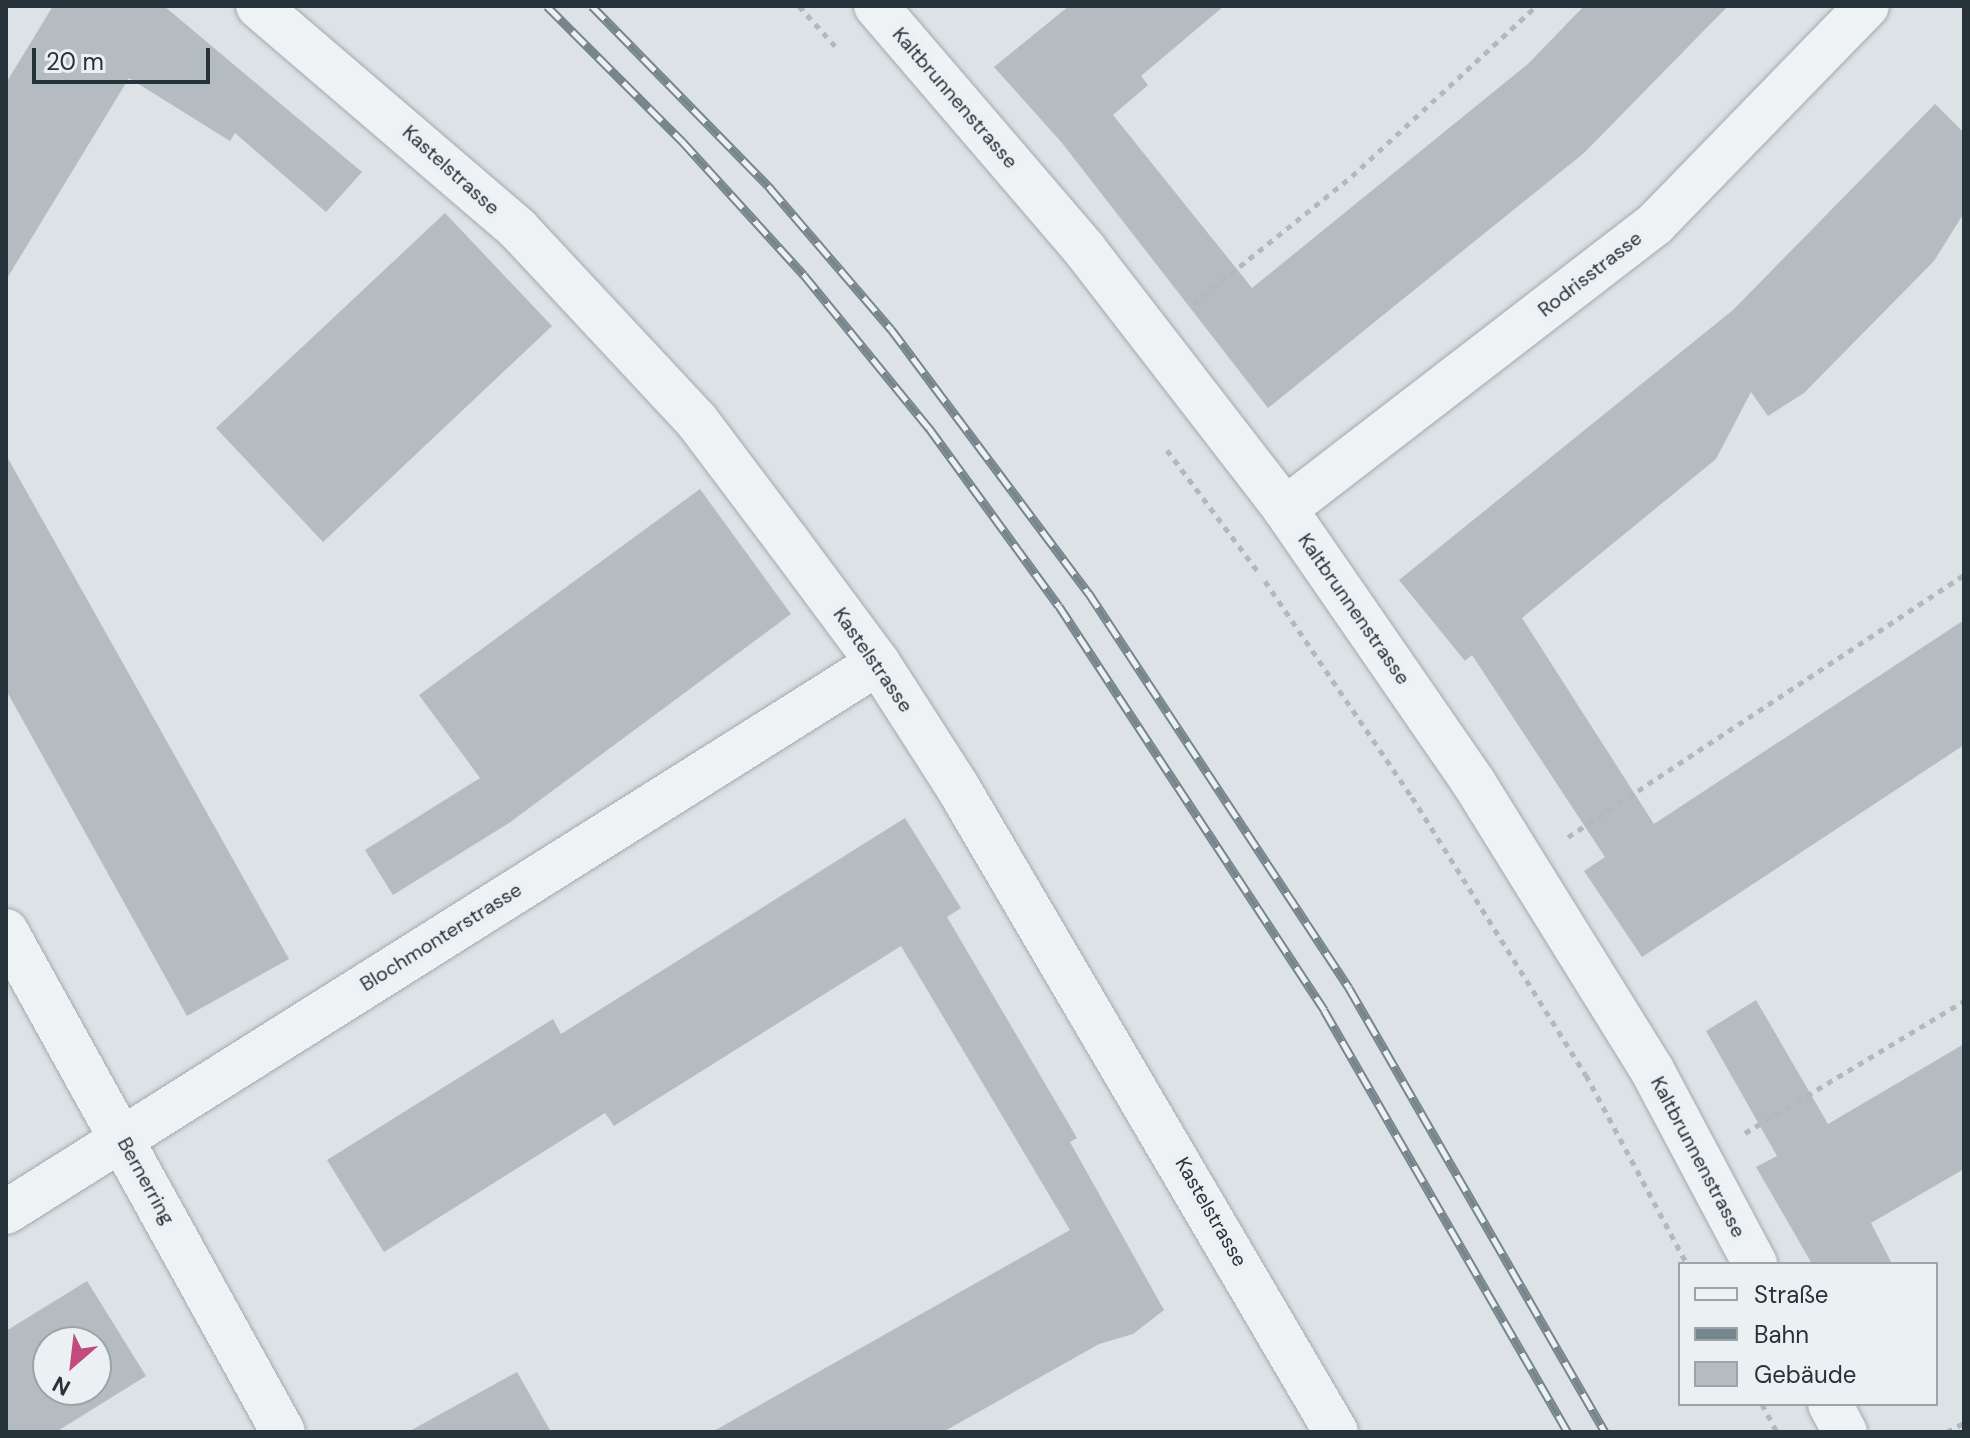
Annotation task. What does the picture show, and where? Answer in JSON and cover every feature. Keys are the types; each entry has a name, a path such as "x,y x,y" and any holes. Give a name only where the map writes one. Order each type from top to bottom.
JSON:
{"street":[{"name":"Kastelstrasse","path":"258,6 518,229 697,421 878,663 1044,929 1336,1432"},
{"name":"Kaltbrunnenstrasse","path":"876,6 1085,250 1285,509 1482,796 1652,1070 1754,1262"},
{"name":"Rodrisstrasse","path":"1285,509 1655,224 1867,6"},
{"name":"Blochmonterstrasse","path":"6,1212 878,663"},
{"name":"Bernerring","path":"6,931 283,1432"},
{"path":"1831,1406 1845,1432"}],"path":[{"path":"799,6 840,52"},
{"path":"1181,313 1352,176 1536,6"},
{"path":"1165,447 1258,571 1412,797 1586,1075 1686,1262"},
{"path":"1553,846 1964,575"},
{"path":"1738,1137 1964,1001"},
{"path":"1763,1406 1777,1432"},
{"path":"1947,1432 1964,1423"}],"building":[{"path":"53,6 164,6 362,172 326,212 235,133 230,141 129,78 6,280 6,83"},
{"path":"1069,6 1224,6 1141,76 1148,85 1113,115 1252,288 1528,64 1584,6 1728,6 1584,153 1268,408 1062,143 994,67"},
{"path":"1935,104 1964,133 1964,213 1934,261 1804,393 1768,416 1751,392 1716,459 1522,618 1654,824 1964,620 1964,745 1642,957 1584,871 1605,857 1472,655 1465,661 1399,580 1733,310"},
{"path":"445,213 552,326 323,542 216,428"},
{"path":"6,455 289,959 187,1016 6,690"},
{"path":"700,489 791,614 509,823 393,895 365,850 480,778 419,695"},
{"path":"905,818 961,908 947,917 1077,1138 1070,1142 1164,1310 1133,1334 1099,1344 943,1432 712,1432 1070,1230 901,946 614,1126 605,1113 384,1252 327,1160 553,1019 561,1034"},
{"path":"1756,1000 1828,1124 1964,1044 1964,1169 1871,1223 1891,1262 1811,1262 1756,1167 1777,1156 1706,1031"},
{"path":"87,1281 146,1376 112,1397 112,1326 32,1326 32,1406 98,1406 56,1432 6,1432 6,1331"},
{"path":"517,1372 551,1432 408,1432"}],"railway":[{"path":"547,6 682,141 804,275 929,428 1059,606 1324,1010 1568,1432"},
{"path":"592,6 770,188 891,329 1088,592 1349,988 1605,1432"}]}
